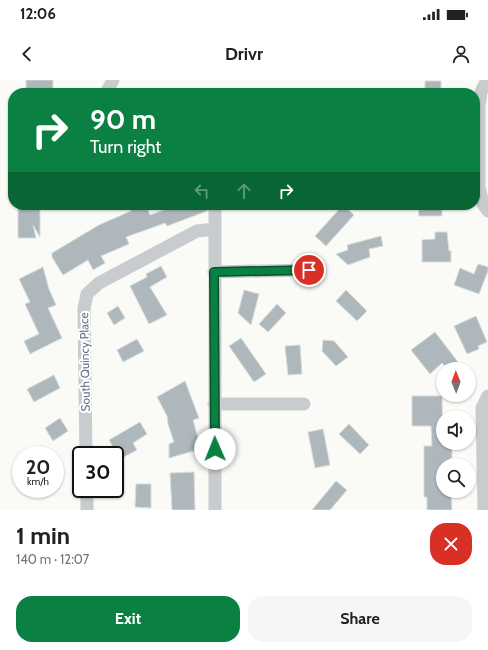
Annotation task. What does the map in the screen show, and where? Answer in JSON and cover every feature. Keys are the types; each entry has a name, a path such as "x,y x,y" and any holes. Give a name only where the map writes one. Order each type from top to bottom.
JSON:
{"street":[{"path":"480,97 488,80"},
{"path":"480,191 483,204 488,211"},
{"path":"215,210 215,510"},
{"name":"South Quincy Place","path":"86,446 84,309 87,294 99,283 197,231 215,229"},
{"path":"214,272 309,270"},
{"path":"484,510 482,408 488,396"},
{"path":"214,404 304,404"},
{"path":"87,498 88,510"}],"building":[{"path":"26,80 53,80 53,88 26,88"},
{"path":"425,81 441,81 441,88 425,88"},
{"path":"18,210 40,210 40,237 33,225 36,238 18,238"},
{"path":"148,210 150,215 164,210 207,210 167,226 165,223 126,237 129,244 101,256 105,263 93,270 88,260 63,275 52,257 52,253 99,225 131,211"},
{"path":"338,210 348,210 354,215 326,246 315,236"},
{"path":"418,210 442,210 442,216 419,216"},
{"path":"435,232 447,232 449,251 451,251 451,262 422,262 422,240 435,239"},
{"path":"381,236 383,246 369,249 370,257 348,265 336,254 348,250 347,245"},
{"path":"478,264 488,267 488,271 479,294 454,285 460,268 474,274"},
{"path":"161,266 167,277 150,287 167,315 149,324 130,286 147,277 146,274"},
{"path":"43,267 49,289 56,305 48,308 62,338 30,354 24,341 39,334 25,304 30,302 19,279"},
{"path":"244,290 259,294 251,325 238,313"},
{"path":"346,290 367,311 357,321 336,301"},
{"path":"277,304 286,313 268,332 259,324"},
{"path":"118,306 125,318 114,325 107,313"},
{"path":"476,316 487,342 478,346 479,349 467,354 454,326"},
{"path":"435,332 458,362 436,362 436,368 430,374 411,350"},
{"path":"241,338 266,374 254,382 229,346"},
{"path":"137,339 144,351 123,362 117,350"},
{"path":"323,340 334,341 348,357 336,366 322,351"},
{"path":"300,345 302,374 288,375 285,346"},
{"path":"54,375 60,388 34,402 27,389"},
{"path":"185,381 199,418 193,420 201,449 169,458 169,444 174,442 167,416 157,397"},
{"path":"412,396 436,396 436,402 442,402 442,410 436,410 436,450 452,450 452,458 436,458 436,498 451,498 452,510 427,510 427,497 424,497 424,446 432,446 431,426 412,426"},
{"path":"60,418 68,431 53,441 45,428"},
{"path":"140,422 147,434 133,443 137,450 124,457 124,446 112,446 109,440"},
{"path":"349,424 369,445 360,454 339,434"},
{"path":"323,429 330,465 315,468 308,432"},
{"path":"194,472 195,510 172,510 170,473"},
{"path":"336,481 347,490 330,510 312,510"},
{"path":"136,484 151,484 151,508 135,507"}],"route":[{"path":"215,449 214,272 309,270"}]}
